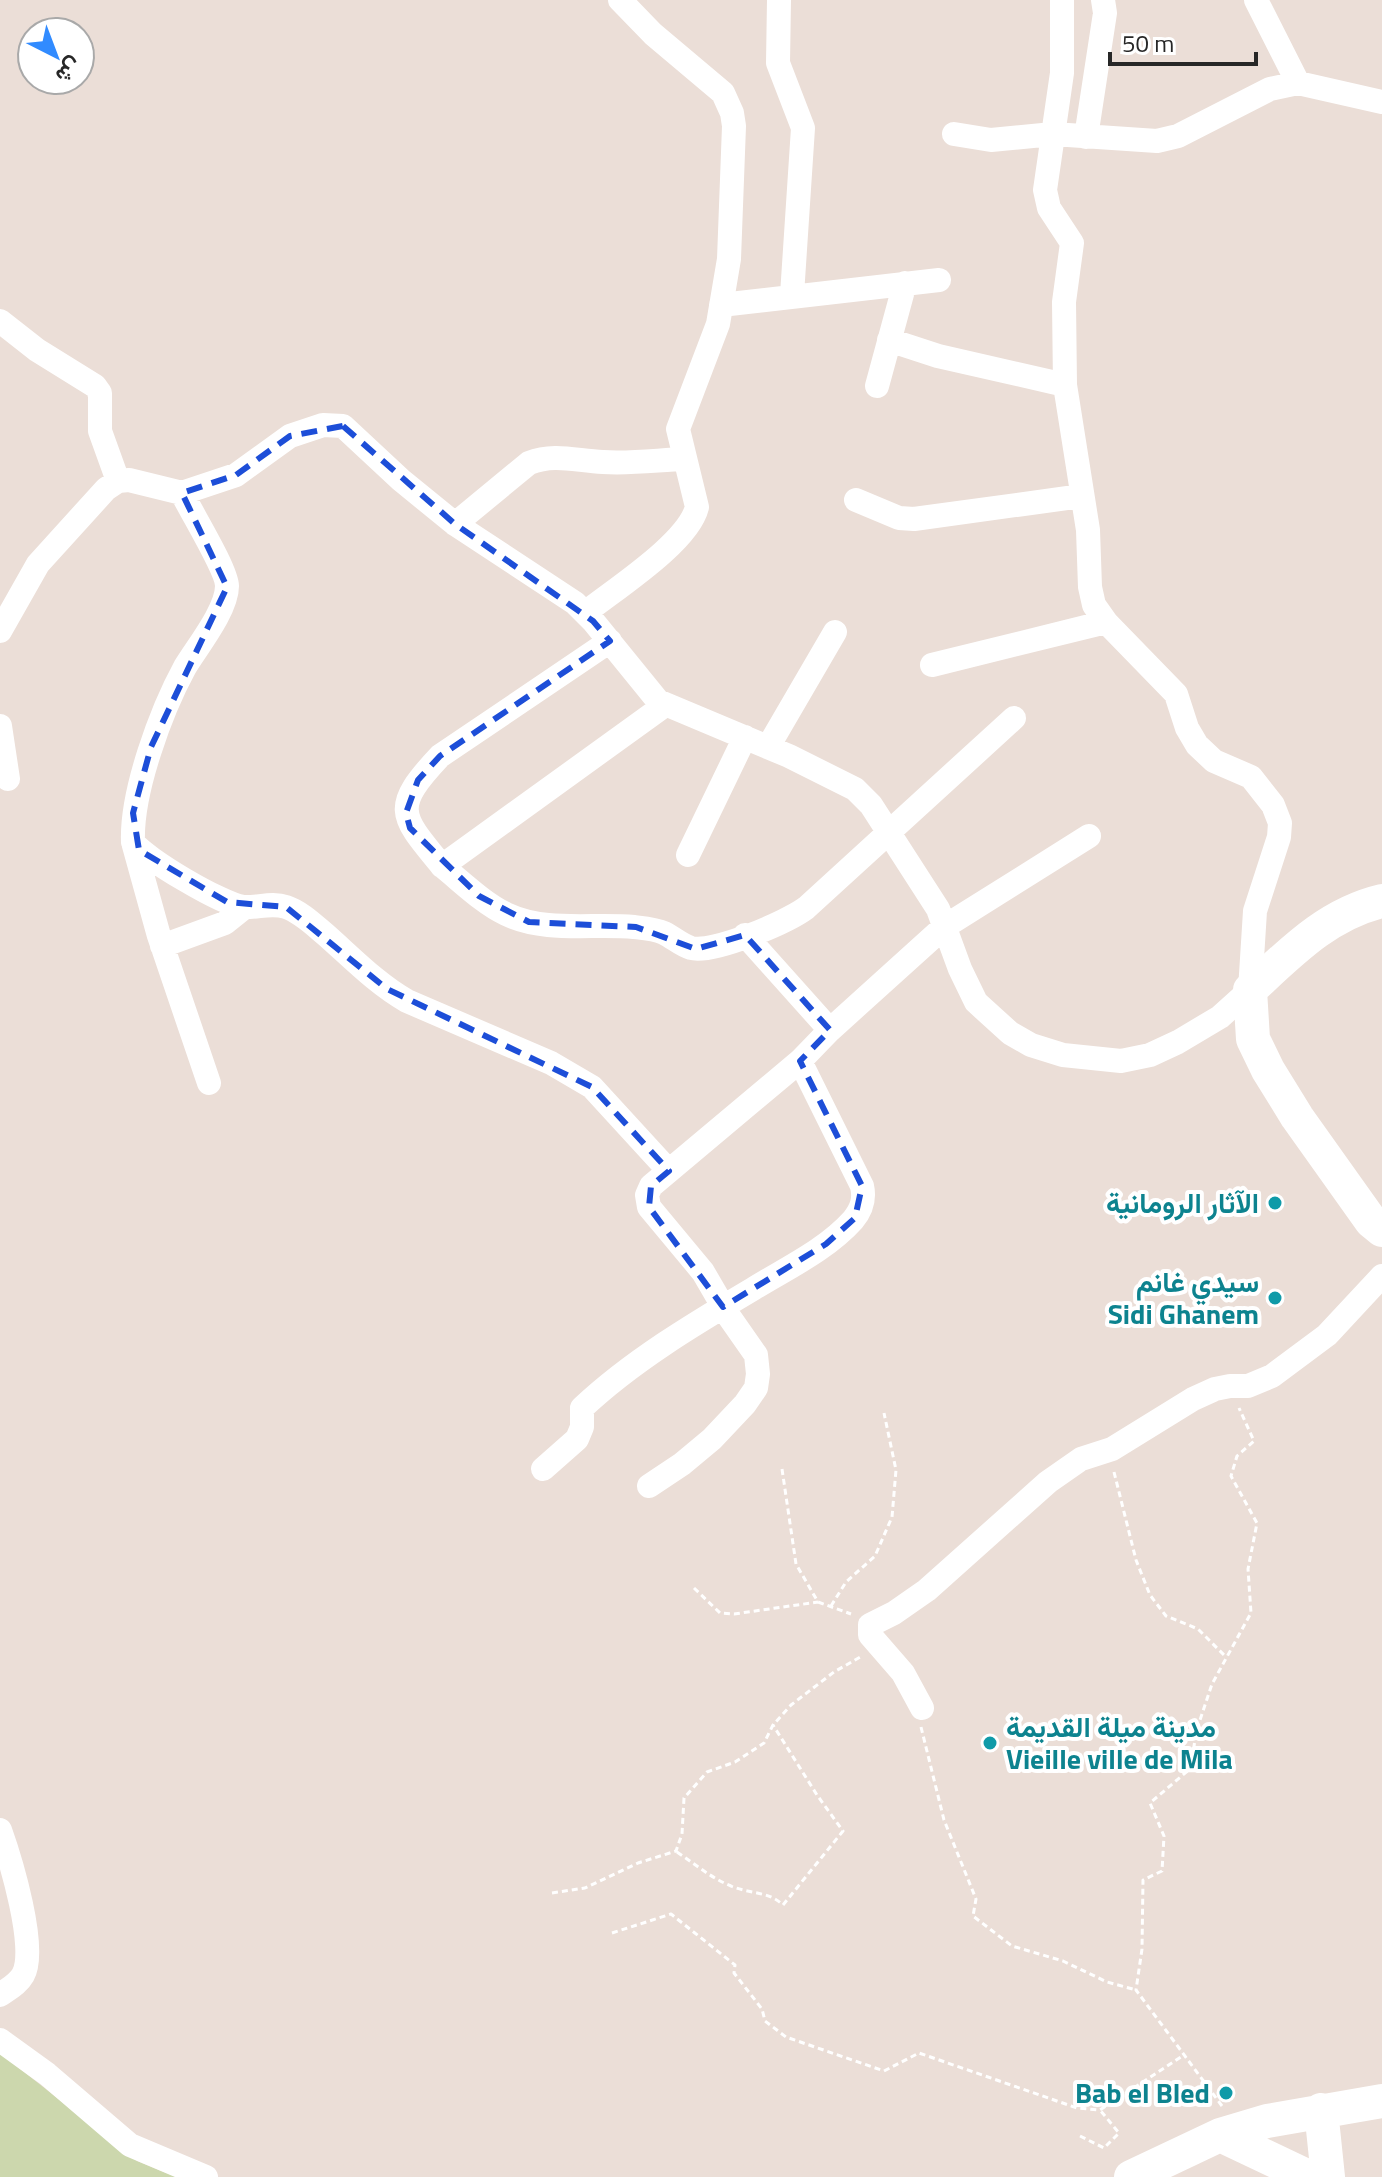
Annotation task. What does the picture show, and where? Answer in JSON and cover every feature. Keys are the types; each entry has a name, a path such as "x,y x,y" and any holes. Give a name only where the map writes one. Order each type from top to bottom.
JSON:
{"main road":[{"path":"1382,901 1360,906 1308,936 1250,990 1253,1039 1268,1070 1338,1175 1371,1221 1382,1230"},
{"path":"1131,2177 1230,2132 1267,2121 1382,2101"},
{"path":"1321,2110 1328,2177"},
{"path":"1230,2132 1309,2177"}],"street":[{"path":"585,613 687,529 697,507 678,429 718,324 729,259 732,113 723,93 653,34 620,0"},
{"path":"779,0 778,63 803,128 792,295"},
{"path":"0,631 38,564 106,489 118,481 129,480 182,493 236,475 290,436 323,425 335,425 352,432 401,480 455,524 575,603 651,693 665,705 768,747 855,789 871,805 938,909 976,1002 992,1020 1031,1045 1063,1055 1121,1061 1150,1055 1178,1042 1220,1017 1250,990 1255,911 1279,837 1280,823 1273,805 1251,777 1214,761 1204,753 1187,728 1176,694 1106,622 1094,605 1090,587 1088,530 1065,385 1064,302 1072,243 1049,208 1045,190 1062,73 1062,0"},
{"path":"1086,137 1105,13 1103,0"},
{"path":"1256,0 1298,83"},
{"path":"954,134 991,140 1053,134 1157,141 1178,136 1270,89 1298,83 1382,102"},
{"path":"721,305 939,280"},
{"path":"877,386 905,283"},
{"path":"0,321 37,350 95,386 100,393 100,431 118,481"},
{"path":"889,340 938,356 1065,385"},
{"path":"455,524 529,463 543,457 605,463 685,459"},
{"path":"182,493 226,577 226,596 185,667 163,713 133,813 133,842 162,946 209,1083"},
{"path":"856,500 899,518 914,519 1082,496"},
{"path":"932,665 1106,622"},
{"path":"768,747 835,632"},
{"path":"610,641 440,756 418,780 406,813 410,828 442,866 504,914 529,922 564,926 636,927 663,932 696,949 709,948 775,926 795,916 819,897 1014,718"},
{"path":"442,866 665,705"},
{"path":"0,726 8,779"},
{"path":"688,855 745,737"},
{"path":"649,1486 712,1439 756,1388 758,1374 756,1355 703,1272 649,1207 647,1195 651,1186 800,1061 944,927 1089,836"},
{"path":"133,842 139,850 160,864 227,902 245,907 286,907 306,918 387,989 407,1001 551,1063 592,1087 669,1171"},
{"path":"162,946 225,923 245,907"},
{"path":"745,935 830,1030"},
{"path":"543,1469 577,1439 582,1427 582,1408 593,1398 632,1367 826,1244 855,1218 862,1206 862,1186 800,1061"},
{"path":"922,1708 903,1673 868,1632 873,1622 894,1613 927,1590 1048,1482 1081,1459 1108,1450 1193,1399 1230,1386 1248,1386 1272,1376 1327,1335 1382,1276"},
{"path":"0,1830 14,1870 27,1944 23,1977 0,1995"},
{"path":"0,2040 47,2074 130,2145 206,2177"}],"path":[{"path":"1136,1990 1142,1949 1143,1880 1162,1871 1164,1836 1150,1803 1191,1768 1196,1732 1212,1684 1251,1613 1248,1569 1257,1523 1231,1476 1237,1456 1254,1441 1230,1386"},
{"path":"831,1606 846,1582 875,1556 892,1517 896,1470 884,1413"},
{"path":"1108,1450 1136,1560 1150,1595 1166,1616 1198,1629 1225,1656"},
{"path":"782,1469 796,1564 818,1602"},
{"path":"694,1588 720,1613 734,1614 818,1602 873,1622"},
{"path":"676,1851 682,1834 684,1798 707,1772 735,1762 764,1743 773,1725 791,1705 834,1672 879,1647"},
{"path":"922,1708 920,1732 944,1820 976,1899 973,1916 1012,1946 1063,1961 1107,1982 1136,1990 1184,2055 1230,2132"},
{"path":"676,1851 713,1878 735,1888 775,1897 783,1905 803,1884 843,1831 773,1725"},
{"path":"552,1893 585,1888 638,1863 676,1851"},
{"path":"612,1933 671,1914 735,1965 734,1973 762,2009 765,2021 786,2037 884,2071 919,2053 1077,2108 1100,2110 1184,2055"},
{"path":"1080,2136 1104,2148 1119,2133 1100,2110"}],"highlighted area":[{"path":"343,426 455,524 593,621 610,641 440,756 418,780 406,813 410,828 479,896 529,922 636,927 696,949 745,935 830,1030 800,1061 862,1186 855,1218 826,1244 723,1307 649,1207 651,1186 669,1171 592,1087 387,989 286,907 227,902 139,850 133,813 151,747 227,587 182,493 236,475 290,436"}],"green space":[{"path":"0,2053 137,2161 176,2177 0,2177"}],"place":[{"name":"الآثار الرومانية","path":"1275,1203"},
{"name":"سيدي غانم Sidi Ghanem","path":"1275,1298"},
{"name":"مدينة ميلة القديمة Vieille ville de Mila","path":"990,1743"},
{"name":"Bab el Bled","path":"1226,2093"}]}
